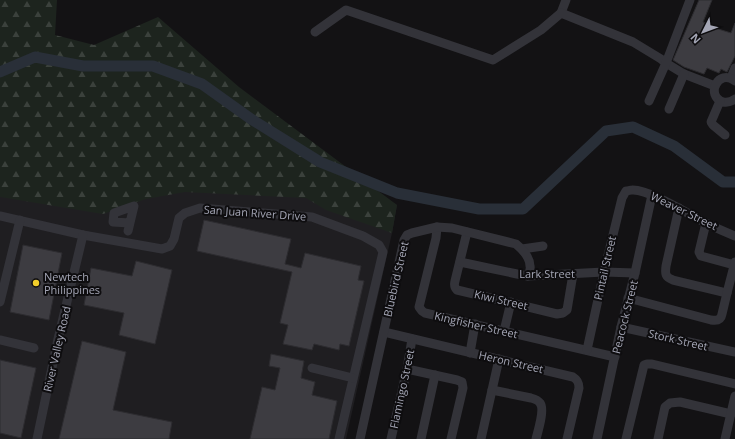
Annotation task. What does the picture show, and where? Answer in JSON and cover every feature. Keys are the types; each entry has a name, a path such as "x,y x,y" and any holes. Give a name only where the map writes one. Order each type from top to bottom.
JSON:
{"street":[{"path":"315,32 346,10 494,60 541,30 561,13 566,0"},
{"path":"649,101 666,63 690,0"},
{"path":"561,13 633,42 684,74 715,86"},
{"path":"735,68 733,80 724,77 718,80 714,91 716,97 720,101 726,103 732,102 735,99"},
{"path":"670,109 684,74"},
{"path":"720,101 711,122 725,135"},
{"name":"Weaver Street","path":"631,190 637,190 652,195 735,236"},
{"name":"Pintail Street","path":"586,350 622,198 626,191 631,190"},
{"name":"Peacock Street","path":"597,439 621,327 636,273 652,195"},
{"path":"111,239 114,213 134,206 129,227 113,222"},
{"name":"San Juan River Drive","path":"0,216 83,235 162,249 170,246 174,239 179,218 185,213 200,208 312,217 363,236 379,245 383,252 339,439"},
{"path":"679,208 666,266 666,275 672,280 727,293"},
{"path":"0,302 20,220"},
{"path":"628,298 714,321 721,318 735,263 701,256 699,252 706,223"},
{"name":"Bluebird Street","path":"360,439 404,240 407,235 437,227 452,228 516,244 522,249"},
{"name":"Kingfisher Street","path":"437,227 436,238 419,307 422,311 425,313 615,357"},
{"name":"Kiwi Street","path":"467,232 454,285 457,290 558,314 563,313 566,310 574,274"},
{"name":"River Valley Road","path":"37,439 58,339 83,235"},
{"path":"528,276 530,266 522,249 543,246"},
{"name":"Lark Street","path":"460,262 528,276 604,272 636,273"},
{"path":"504,331 510,302"},
{"path":"470,353 476,324"},
{"name":"Stork Street","path":"621,327 735,352"},
{"name":"Heron Street","path":"384,332 573,377 577,380 579,388 567,439"},
{"name":"Flamingo Street","path":"391,439 407,369 412,339"},
{"path":"0,340 34,348"},
{"path":"481,439 499,359"},
{"path":"626,439 644,365 652,364 735,384"},
{"path":"312,368 353,378"},
{"path":"407,369 462,382 463,388 451,439"},
{"path":"421,439 435,375"},
{"path":"492,390 531,398 540,403 542,411 536,439"},
{"path":"725,439 735,396"},
{"path":"658,439 665,407 670,403 680,402 731,414"}],"shaded area":[{"path":"0,87 212,113 397,205 346,439 0,439"}],"green space":[{"path":"0,0 57,0 55,35 94,45 158,17 239,87 397,205 392,233 326,210 306,198 185,192 146,199 103,214 0,197"}],"building":[{"path":"699,0 712,0 703,22 731,33 735,23 735,56 727,72 721,69 719,73 707,68 704,74 684,67 673,60"},
{"path":"204,220 291,239 285,264 301,268 305,253 361,266 358,280 364,281 349,346 340,344 339,350 314,344 312,350 283,344 288,325 280,323 292,272 197,251"},
{"name":"Newtech Philippines","path":"23,245 62,253 49,320 10,312"},
{"path":"136,261 172,270 155,344 119,335 124,313 84,305 91,268 132,276"},
{"path":"82,341 126,352 113,410 172,422 169,439 59,439"},
{"path":"271,354 304,361 301,378 315,382 312,395 337,401 329,439 250,439 262,387 275,390 280,368 269,366"},
{"path":"0,360 36,368 21,438 0,433"}],"waterway":[{"path":"0,72 35,57 83,66 153,66 202,84 251,119 320,162 397,193 479,209 523,209 606,131 633,127 674,146 723,182 735,182"}],"place":[{"name":"Newtech Philippines","path":"36,283"}]}
